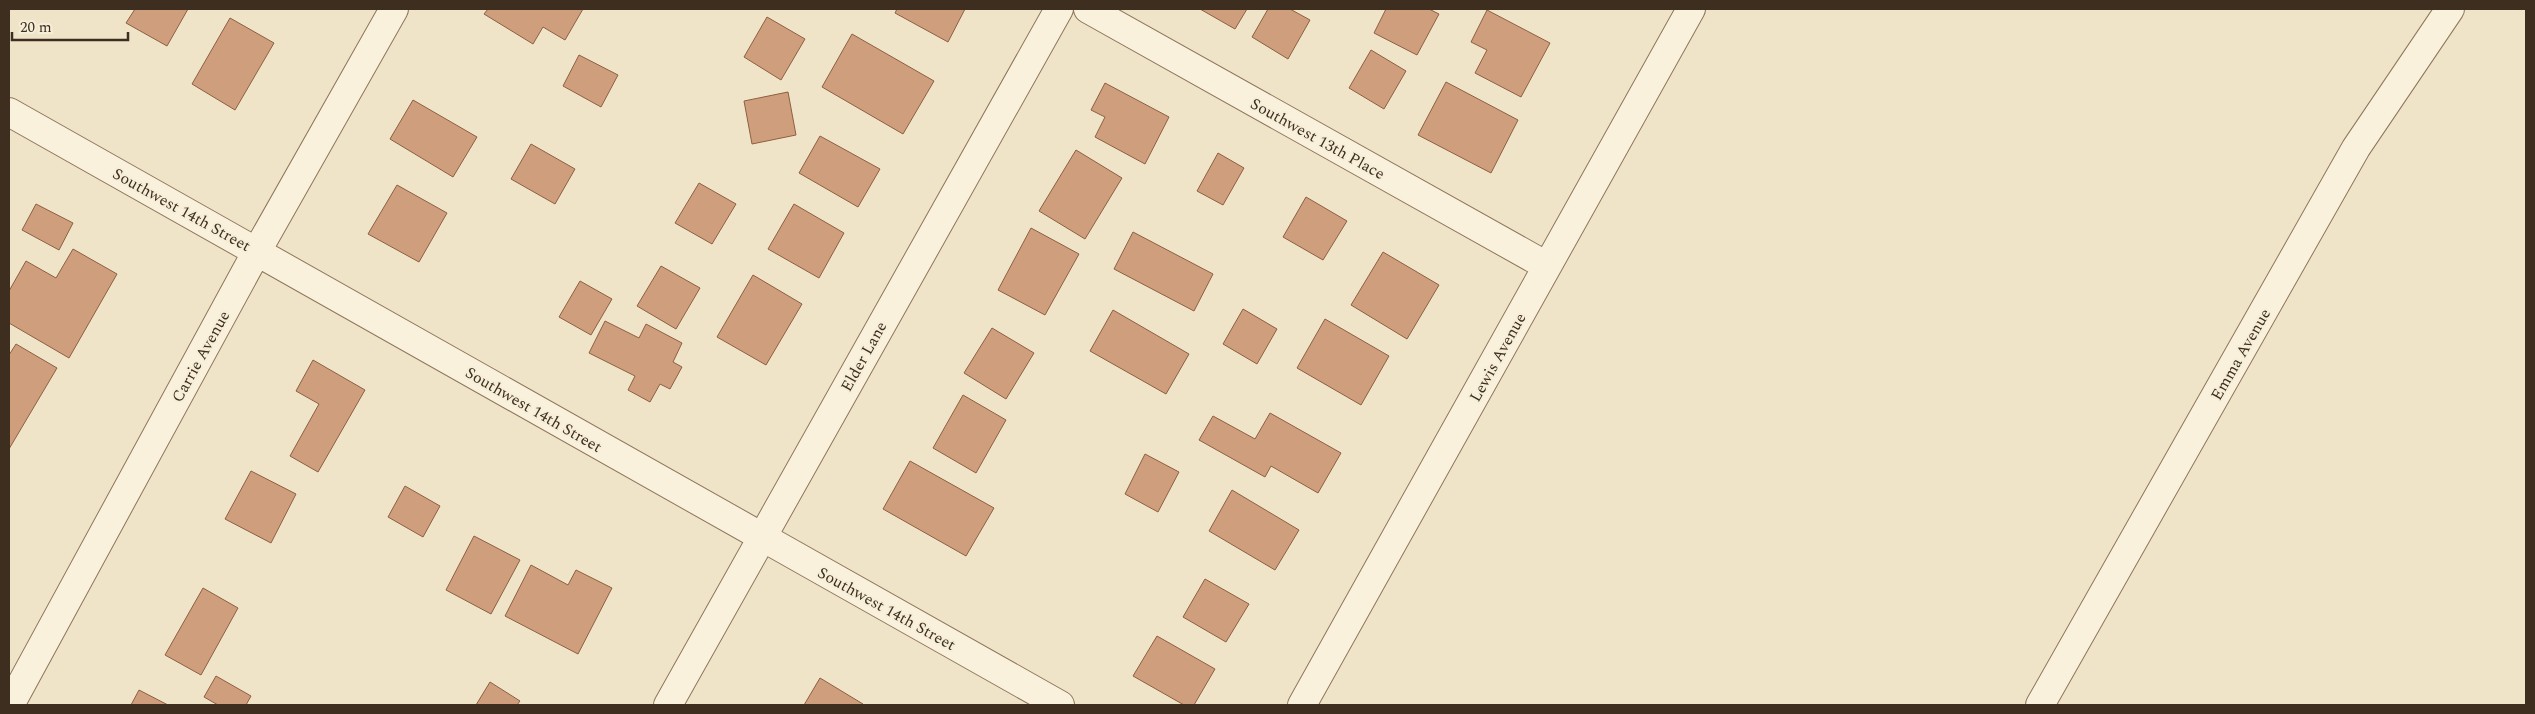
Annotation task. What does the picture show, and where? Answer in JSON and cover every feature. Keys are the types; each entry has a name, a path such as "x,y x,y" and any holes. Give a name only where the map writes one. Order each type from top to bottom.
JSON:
{"street":[{"name":"Carrie Avenue","path":"10,705 257,251 394,9"},
{"name":"Elder Lane","path":"668,705 760,538 1059,9"},
{"name":"Southwest 13th Place","path":"1088,9 1547,266"},
{"name":"Lewis Avenue","path":"1302,705 1692,9"},
{"name":"Emma Avenue","path":"2040,705 2356,148 2450,9"},
{"name":"Southwest 14th Street","path":"9,112 760,538 1060,705"}],"building":[{"path":"135,9 188,9 167,46 126,23"},
{"path":"488,9 583,9 565,40 543,27 533,44 484,14"},
{"path":"897,9 965,9 948,42 895,13"},
{"path":"1200,9 1247,9 1235,29"},
{"path":"1268,9 1290,9 1310,20 1288,59 1252,37"},
{"path":"1386,9 1429,9 1439,14 1417,55 1374,33"},
{"path":"1487,10 1550,43 1521,97 1475,73 1487,50 1471,42"},
{"path":"767,17 805,39 781,80 744,57"},
{"path":"230,18 274,43 235,110 192,84"},
{"path":"852,34 934,81 903,134 822,87"},
{"path":"1371,50 1406,71 1384,109 1349,88"},
{"path":"579,55 618,75 601,107 563,86"},
{"path":"1446,82 1518,120 1491,173 1418,135"},
{"path":"1105,83 1169,117 1145,164 1095,137 1105,117 1091,110"},
{"path":"788,92 796,135 752,144 744,101"},
{"path":"413,100 477,137 453,177 390,139"},
{"path":"820,136 880,169 858,207 799,173"},
{"path":"531,144 575,169 555,204 511,179"},
{"path":"1076,150 1122,178 1085,239 1039,211"},
{"path":"1218,153 1244,168 1223,205 1197,191"},
{"path":"699,183 736,204 712,244 675,223"},
{"path":"397,185 447,213 419,262 368,234"},
{"path":"1306,197 1347,221 1323,260 1283,237"},
{"path":"36,204 73,223 59,250 22,230"},
{"path":"794,204 844,233 819,278 768,249"},
{"path":"1031,228 1079,254 1045,315 998,290"},
{"path":"1133,232 1213,274 1194,311 1114,269"},
{"path":"73,249 117,274 69,358 9,323 9,291 26,261 56,278"},
{"path":"1383,252 1439,285 1407,339 1351,305"},
{"path":"661,266 700,288 676,329 637,306"},
{"path":"753,275 802,304 766,365 717,337"},
{"path":"580,281 612,299 591,335 559,317"},
{"path":"1243,309 1277,329 1257,364 1223,344"},
{"path":"1113,310 1189,354 1166,394 1090,351"},
{"path":"1325,319 1389,356 1361,405 1297,368"},
{"path":"605,321 639,338 646,324 682,343 673,362 682,367 670,389 660,384 650,402 628,390 635,376 589,353"},
{"path":"992,328 1034,353 1006,399 964,373"},
{"path":"16,344 57,368 9,449 9,355"},
{"path":"313,360 365,390 318,472 290,456 319,404 296,391"},
{"path":"963,395 1006,420 976,473 933,448"},
{"path":"1270,413 1341,453 1318,493 1271,466 1265,477 1199,440 1213,416 1255,439"},
{"path":"1145,454 1179,472 1158,512 1125,494"},
{"path":"910,461 994,508 966,556 883,509"},
{"path":"251,471 296,494 271,543 225,519"},
{"path":"405,486 440,506 423,537 388,517"},
{"path":"1232,490 1299,530 1275,570 1209,531"},
{"path":"474,536 520,560 491,614 446,590"},
{"path":"531,565 568,585 576,570 612,588 578,654 505,616"},
{"path":"1205,579 1249,604 1226,642 1183,617"},
{"path":"203,588 238,608 201,675 165,655"},
{"path":"1157,636 1215,669 1194,705 1184,705 1133,676"},
{"path":"216,676 251,696 246,705 218,705 204,697"},
{"path":"820,678 863,704 863,705 804,705"},
{"path":"490,682 520,701 517,705 476,705"},
{"path":"139,690 168,705 131,705"}]}
